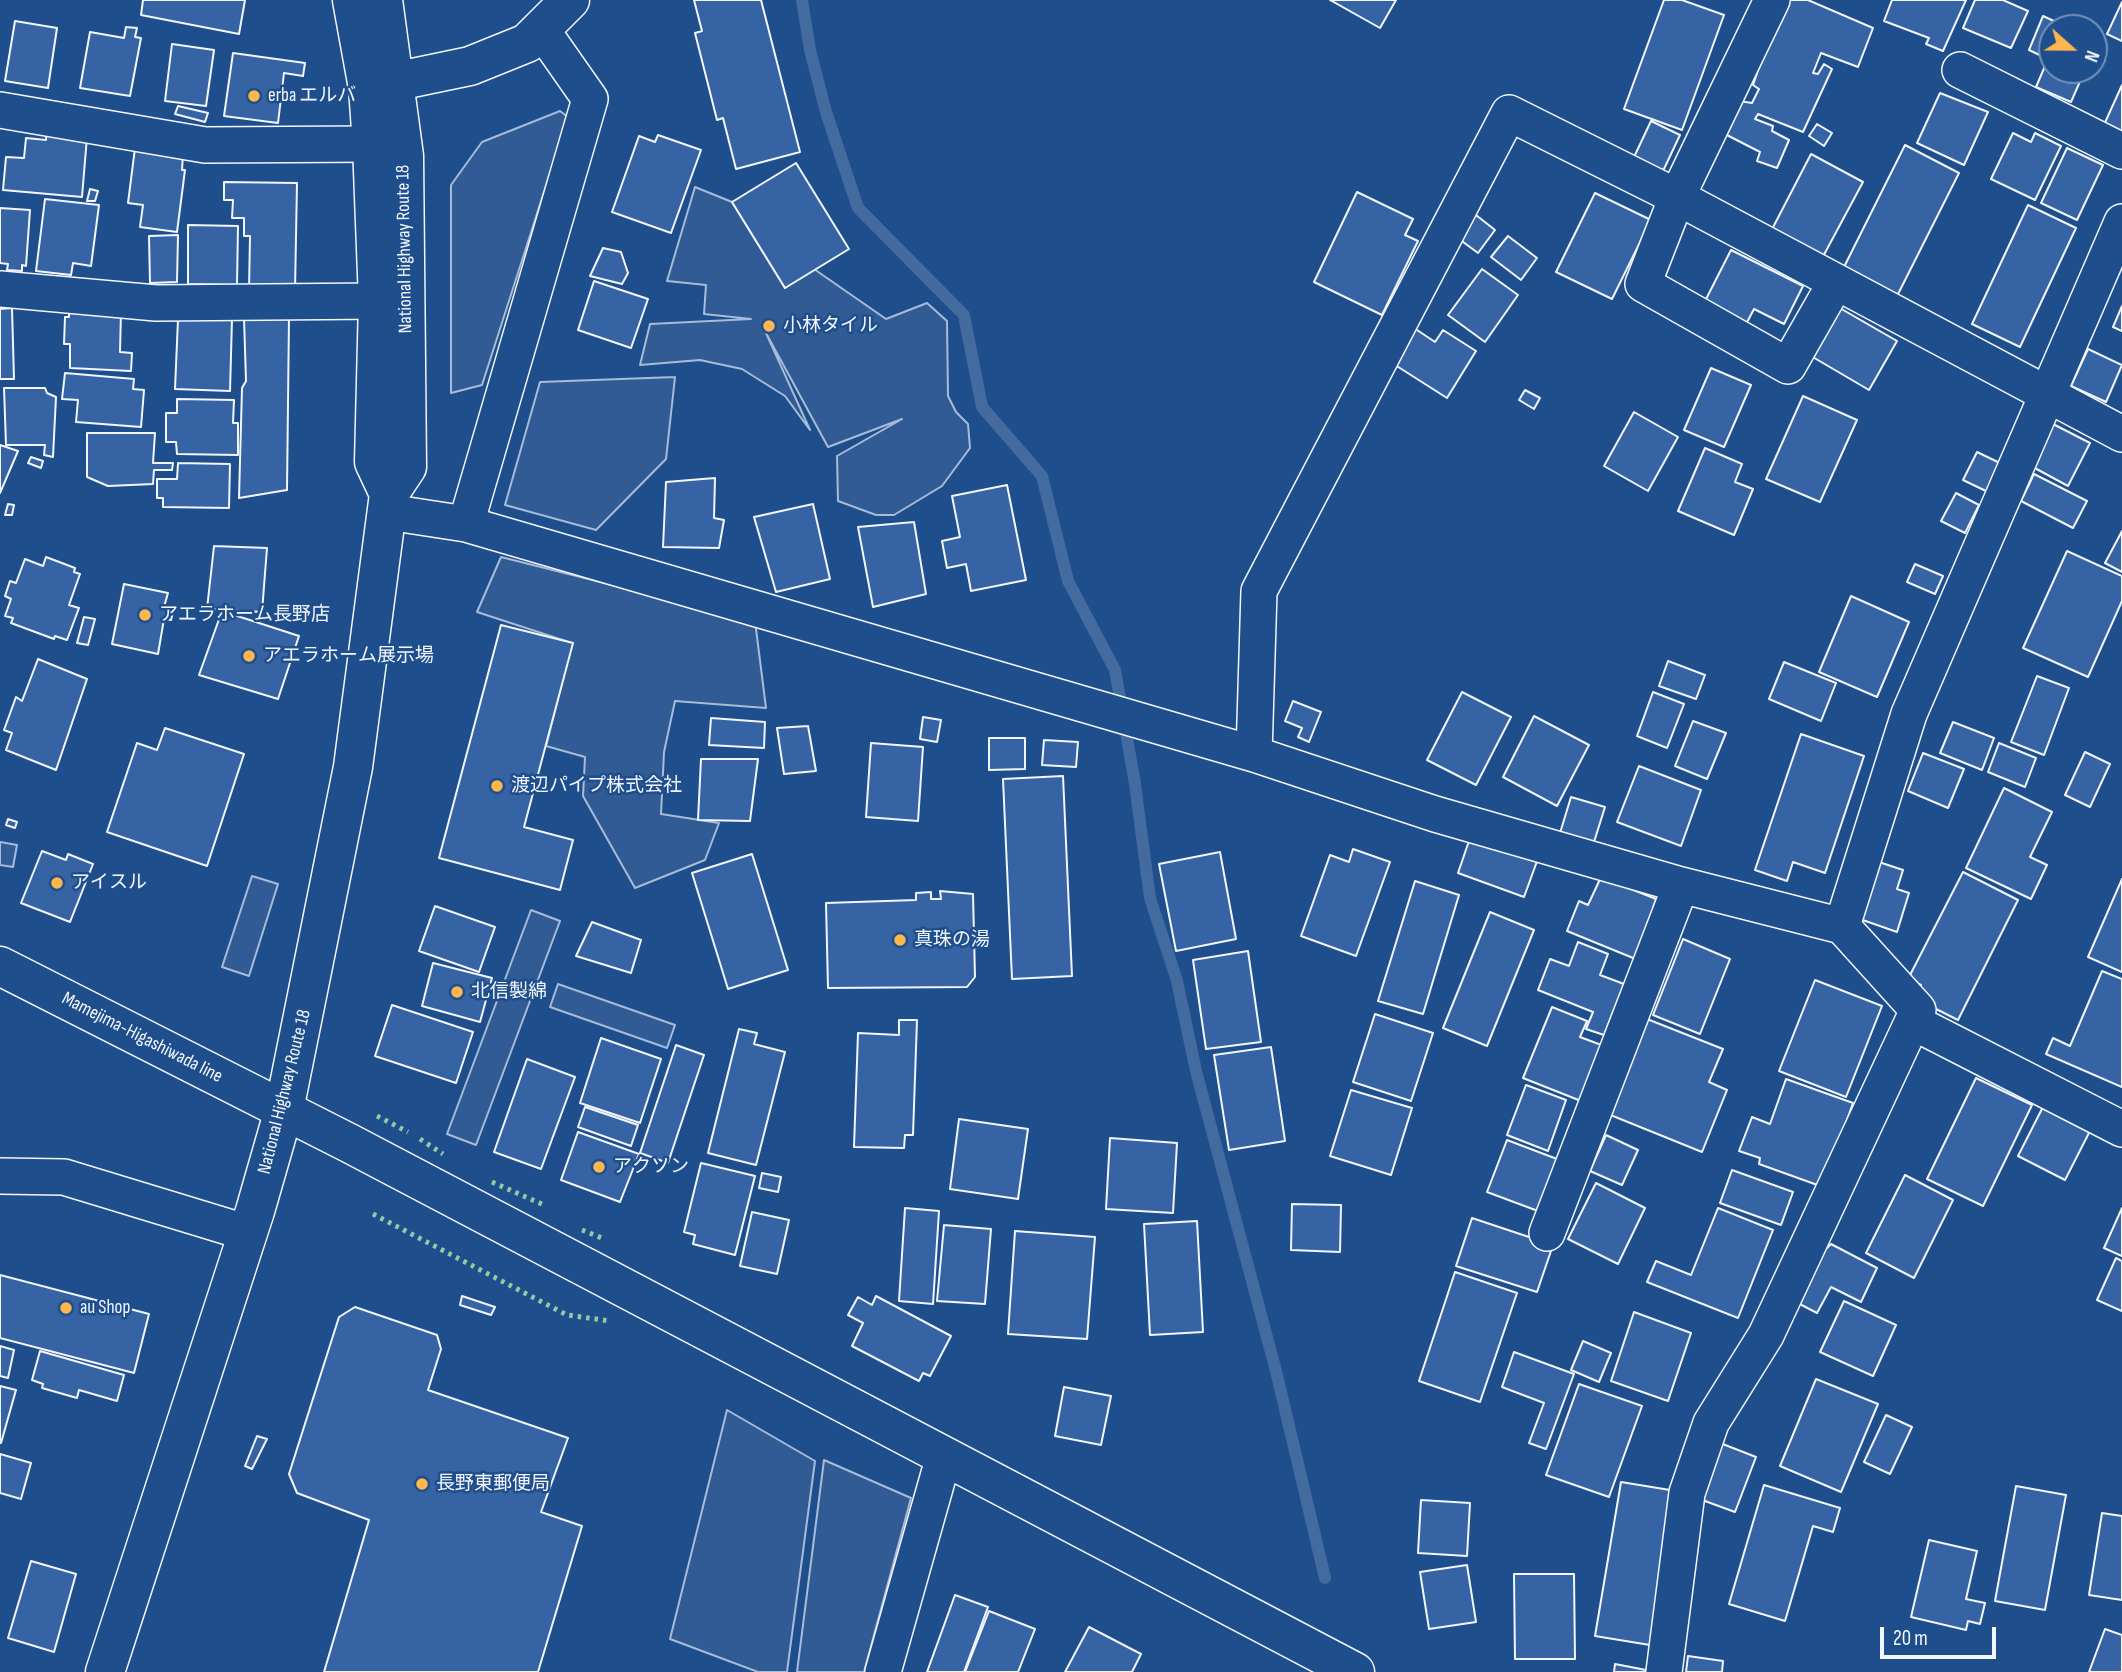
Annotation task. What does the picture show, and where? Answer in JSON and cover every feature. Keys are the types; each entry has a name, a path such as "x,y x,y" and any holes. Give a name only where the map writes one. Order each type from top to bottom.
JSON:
{"main road":[{"name":"National Highway Route 18","path":"105,1672 248,1233 284,1110 353,767 389,503 407,467 404,156 352,0"},
{"name":"National Highway Route 18","path":"383,0 382,85 372,144 378,301 374,463 389,503"},
{"path":"382,85 470,66 527,43 570,0"},
{"name":"Mamejima-Higashiwada line","path":"0,965 284,1110 944,1456 1321,1664 1355,1672"}],"street":[{"path":"1772,0 1676,197 1643,284 1788,366 1836,282"},
{"path":"466,524 590,99 541,29"},
{"path":"1960,70 2122,150"},
{"path":"0,110 205,145 372,144"},
{"path":"1254,754 1259,591 1509,113 1676,197 2122,435"},
{"path":"1842,926 1909,714 2122,222"},
{"path":"0,289 156,303 378,301"},
{"path":"389,503 1254,754 1435,814 1681,885 1842,926 1918,1010 1915,1023 1766,1335 1712,1423 1687,1493 1664,1672"},
{"path":"1547,1233 1681,885"},
{"path":"1915,1023 2122,1129"},
{"path":"0,1175 64,1177 248,1233"},
{"path":"883,1672 944,1456"}],"shaded area":[{"path":"560,111 568,117 482,385 451,393 451,185 482,142"},
{"path":"695,187 732,202 785,288 814,269 886,319 927,303 947,321 948,396 956,412 968,424 970,448 942,486 894,515 876,515 838,501 837,456 902,419 828,447 766,333 810,430 785,396 742,369 700,360 640,365 650,324 751,319 704,314 706,285 667,281"},
{"path":"675,377 666,459 596,530 505,505 540,382"},
{"path":"501,557 755,621 766,708 675,701 664,752 661,814 719,823 705,860 635,888 583,796 585,757 546,746 572,643 477,612"},
{"path":"0,842 17,845 13,867 0,865"},
{"path":"252,876 278,884 249,976 222,967"},
{"path":"531,910 560,921 476,1145 447,1134"},
{"path":"558,984 675,1025 667,1048 550,1007"},
{"path":"727,1410 815,1461 787,1672 758,1672 670,1639"},
{"path":"824,1460 911,1498 864,1672 797,1672"}],"building":[{"path":"143,0 245,0 239,34 141,15"},
{"path":"694,0 761,0 800,152 736,169 723,118 717,120 695,33 702,31"},
{"path":"1330,0 1396,0 1380,28"},
{"path":"1664,0 1682,0 1724,15 1682,130 1624,109"},
{"path":"1782,0 1808,0 1873,28 1858,67 1821,53 1813,73 1818,74 1824,64 1832,69 1803,132 1758,114 1755,119 1773,126 1772,131 1789,140 1777,168 1757,161 1760,152 1719,131 1732,100 1752,103 1759,89 1753,85"},
{"path":"1892,0 1966,0 1943,51 1926,44 1929,38 1884,21"},
{"path":"1975,0 2003,0 2028,11 2011,48 1963,28"},
{"path":"2122,2 2122,41 2108,34"},
{"path":"15,21 57,28 48,88 5,81"},
{"path":"126,27 137,28 135,37 141,38 130,96 80,88 90,32 124,38"},
{"path":"2038,28 2038,54 2029,50"},
{"path":"172,44 214,50 206,106 165,101"},
{"name":"erba エルバ","path":"233,53 305,63 303,76 284,73 278,123 224,116"},
{"path":"2038,82 2079,84 2071,102 2036,87"},
{"path":"2122,85 2122,136 2103,127"},
{"path":"1940,93 1988,112 1964,165 1917,143"},
{"path":"178,106 208,113 205,122 175,114"},
{"path":"1651,121 1680,135 1663,171 1634,157"},
{"path":"1817,124 1832,133 1824,146 1809,136"},
{"path":"46,133 87,137 82,197 3,190 6,157 24,158 26,138 46,140"},
{"path":"2013,133 2031,142 2035,133 2061,146 2035,200 1991,179"},
{"path":"658,135 701,150 671,233 612,212 639,136 655,142"},
{"path":"1905,145 1959,173 1893,304 1839,277"},
{"path":"135,148 183,154 182,170 185,170 177,232 140,227 143,205 128,203"},
{"path":"2067,148 2103,165 2077,220 2041,203"},
{"path":"1811,154 1863,182 1819,264 1768,237"},
{"path":"796,163 849,249 785,288 732,202"},
{"path":"224,182 297,183 295,291 249,290 250,236 244,236 244,218 232,218 233,200 224,200"},
{"path":"90,189 98,191 95,201 87,201"},
{"path":"1357,192 1413,219 1405,235 1418,241 1382,315 1314,282"},
{"path":"1595,193 1651,220 1612,299 1556,272"},
{"path":"45,199 99,205 91,266 73,263 71,275 36,271"},
{"path":"2028,205 2076,228 2020,347 1972,324"},
{"path":"0,208 30,210 26,266 22,265 22,271 7,270 8,264 0,263"},
{"path":"1476,215 1495,230 1478,253 1459,239"},
{"path":"188,225 238,226 237,285 188,284"},
{"path":"178,235 177,282 150,283 149,236"},
{"path":"1508,236 1537,258 1521,280 1491,257"},
{"path":"603,248 621,252 628,273 622,284 590,276"},
{"path":"1731,250 1803,286 1784,324 1754,309 1745,326 1703,305"},
{"path":"1482,269 1518,295 1485,342 1448,315"},
{"path":"594,281 648,299 631,348 578,330"},
{"path":"2122,306 2122,331 2113,327"},
{"path":"1838,307 1897,341 1869,390 1811,356"},
{"path":"12,308 14,379 0,379 0,309"},
{"path":"69,309 121,312 120,352 132,353 131,371 70,368 70,344 64,344 65,317 69,317"},
{"path":"289,317 287,490 239,498 242,388 246,381 244,318"},
{"path":"178,319 232,319 230,391 175,389"},
{"path":"1414,328 1435,342 1443,330 1476,351 1447,398 1392,363"},
{"path":"2088,349 2122,365 2106,402 2071,386"},
{"path":"1711,368 1751,385 1724,447 1684,430"},
{"path":"65,373 134,379 133,389 144,390 141,427 76,422 78,400 62,399"},
{"path":"4,388 45,388 47,393 56,397 53,457 44,455 45,445 6,445"},
{"path":"1525,390 1540,398 1534,409 1519,400"},
{"path":"1803,396 1857,420 1820,502 1766,479"},
{"path":"177,399 234,400 233,423 238,423 238,455 177,454 176,442 166,442 166,413 177,413"},
{"path":"1634,412 1678,437 1648,491 1604,466"},
{"path":"2053,424 2090,443 2068,486 2031,466"},
{"path":"87,433 155,433 153,463 173,463 172,470 154,470 153,484 108,486 87,477"},
{"path":"0,445 18,451 0,493"},
{"path":"1705,448 1742,464 1735,482 1753,489 1734,535 1678,511"},
{"path":"1977,452 2002,464 1988,492 1963,480"},
{"path":"31,457 43,461 41,468 28,463"},
{"path":"178,463 230,464 229,508 163,507 163,498 157,498 157,479 177,479"},
{"path":"2034,474 2087,501 2073,528 2021,501"},
{"path":"715,478 714,518 724,520 719,548 663,547 666,482"},
{"path":"1007,485 1026,580 971,591 966,564 947,568 942,541 960,537 952,496"},
{"path":"1956,493 1979,505 1965,533 1941,521"},
{"path":"8,504 14,505 12,515 5,515"},
{"path":"813,504 830,579 776,592 754,517"},
{"path":"914,522 926,594 873,607 858,527"},
{"path":"2122,531 2122,572 2105,563"},
{"path":"214,546 267,548 262,612 207,609"},
{"path":"2067,551 2122,576 2122,601 2088,677 2023,648"},
{"path":"46,557 75,568 74,572 80,574 69,605 79,608 67,640 55,636 54,639 11,623 13,618 5,616 11,599 5,596 10,581 16,583 25,559 43,566"},
{"path":"1915,564 1943,576 1935,594 1907,582"},
{"name":"アエラホーム長野店","path":"124,584 168,593 164,607 173,612 171,620 164,619 158,654 112,644"},
{"path":"1851,596 1909,622 1877,697 1819,672"},
{"name":"アエラホーム展示場","path":"222,611 299,636 278,699 199,675"},
{"path":"278,613 291,617 289,622 276,618"},
{"path":"84,617 95,619 88,645 77,643"},
{"name":"渡辺パイプ株式会社","path":"501,625 573,643 524,827 573,840 560,890 439,858"},
{"path":"38,659 87,679 56,770 6,750 12,733 4,730 16,697 22,701"},
{"path":"1668,661 1705,675 1696,699 1659,686"},
{"path":"1784,662 1836,683 1821,721 1769,699"},
{"path":"2037,676 2069,688 2044,755 2011,742"},
{"path":"1462,692 1511,717 1476,785 1427,760"},
{"path":"1653,692 1684,704 1667,748 1637,736"},
{"path":"1293,701 1321,712 1309,742 1298,737 1302,728 1285,721"},
{"path":"1534,716 1589,745 1557,806 1503,777"},
{"path":"923,717 941,720 937,742 920,739"},
{"path":"711,718 765,722 764,748 709,745"},
{"path":"1693,721 1726,733 1707,779 1675,766"},
{"path":"1953,722 1994,738 1982,770 1940,753"},
{"path":"808,726 816,771 784,774 777,728"},
{"path":"165,728 244,754 207,866 107,832 137,743 157,750"},
{"path":"1801,734 1864,756 1825,873 1793,862 1787,881 1755,870"},
{"path":"989,738 1025,738 1025,769 989,770"},
{"path":"1044,740 1078,742 1076,767 1042,765"},
{"path":"871,743 923,747 918,821 866,817"},
{"path":"1999,743 2036,758 2025,787 1988,772"},
{"path":"2085,752 2110,764 2090,807 2065,795"},
{"path":"1923,753 1964,769 1948,808 1908,791"},
{"path":"701,759 758,759 750,821 698,820"},
{"path":"1639,766 1701,790 1681,846 1617,822"},
{"path":"1063,776 1072,976 1012,979 1003,779"},
{"path":"2004,788 2052,812 2030,857 2047,865 2031,899 1966,868"},
{"path":"1571,797 1605,807 1594,842 1560,833"},
{"path":"8,819 17,822 15,828 6,825"},
{"path":"1470,838 1540,853 1524,897 1458,873"},
{"path":"1353,849 1390,862 1356,956 1301,936 1330,855 1349,862"},
{"name":"アイスル","path":"42,851 66,860 68,854 93,864 70,922 21,903"},
{"path":"1220,852 1236,939 1176,951 1159,864"},
{"path":"752,854 788,970 728,989 692,873"},
{"path":"1876,861 1903,870 1897,889 1909,893 1897,932 1857,918"},
{"path":"1963,872 2018,900 1958,1020 1914,998 1921,985 1908,979"},
{"path":"1601,877 1656,899 1653,908 1659,910 1638,960 1567,931 1579,901 1588,905"},
{"path":"2122,879 2122,972 2088,957"},
{"path":"1415,881 1459,895 1423,1014 1378,1001"},
{"name":"真珠の湯","path":"940,891 973,894 975,977 967,987 828,988 826,903 916,900 916,893 931,892 931,899 941,899"},
{"path":"435,906 495,927 479,972 419,951"},
{"path":"1490,912 1534,930 1487,1046 1443,1028"},
{"path":"592,922 641,940 631,973 576,956"},
{"path":"1683,939 1730,959 1700,1034 1653,1015"},
{"path":"1578,942 1608,954 1600,975 1624,984 1604,1035 1586,1029 1593,1012 1538,990 1550,959 1569,966"},
{"path":"1248,951 1261,1042 1206,1049 1193,960"},
{"name":"北信製綿","path":"433,963 492,978 480,1022 422,1006"},
{"path":"2102,971 2122,979 2122,1087 2046,1054 2053,1038 2070,1046"},
{"path":"1815,980 1882,1006 1846,1097 1779,1071"},
{"path":"392,1005 473,1032 456,1083 375,1056"},
{"path":"1552,1007 1587,1021 1580,1037 1604,1046 1581,1101 1523,1078"},
{"path":"1375,1014 1433,1033 1411,1101 1353,1082"},
{"path":"1647,1019 1723,1049 1709,1082 1727,1090 1702,1152 1608,1114"},
{"path":"899,1020 917,1020 913,1135 905,1135 904,1148 854,1147 858,1033 899,1035"},
{"path":"739,1029 757,1033 754,1044 785,1052 756,1165 708,1153"},
{"path":"601,1038 661,1059 640,1123 580,1103"},
{"path":"676,1045 704,1055 668,1163 640,1153"},
{"path":"1271,1047 1285,1141 1229,1150 1214,1055"},
{"path":"527,1059 575,1077 541,1169 494,1152"},
{"path":"1976,1078 2032,1105 1983,1206 1927,1179"},
{"path":"1786,1079 1853,1103 1823,1187 1759,1164 1760,1158 1739,1151 1752,1117 1770,1124"},
{"path":"1526,1085 1566,1100 1548,1151 1507,1135"},
{"path":"1351,1090 1412,1108 1391,1175 1330,1156"},
{"path":"2046,1101 2093,1125 2065,1180 2018,1156"},
{"path":"585,1107 638,1125 631,1146 578,1127"},
{"path":"959,1119 1028,1129 1018,1199 950,1189"},
{"name":"アクソン","path":"578,1132 639,1154 620,1202 561,1180"},
{"path":"1606,1135 1638,1150 1622,1185 1590,1171"},
{"path":"1110,1138 1177,1143 1173,1213 1106,1209"},
{"path":"1507,1140 1557,1159 1538,1211 1487,1192"},
{"path":"701,1163 755,1176 735,1255 693,1244 695,1235 684,1232"},
{"path":"1732,1170 1793,1192 1781,1225 1720,1203"},
{"path":"762,1173 781,1177 778,1192 759,1188"},
{"path":"1905,1175 1953,1200 1914,1278 1866,1253"},
{"path":"1596,1183 1645,1208 1618,1264 1568,1239"},
{"path":"1292,1204 1341,1205 1340,1252 1291,1250"},
{"path":"905,1208 939,1211 933,1304 899,1301"},
{"path":"1718,1208 1773,1230 1738,1318 1647,1282 1656,1261 1691,1275"},
{"path":"2122,1208 2122,1256 2104,1248"},
{"path":"752,1212 789,1220 777,1274 740,1266"},
{"path":"1472,1218 1553,1245 1537,1292 1456,1266"},
{"path":"1197,1221 1203,1332 1150,1335 1144,1224"},
{"path":"944,1225 991,1229 985,1304 937,1301"},
{"path":"1015,1231 1095,1237 1087,1339 1008,1334"},
{"path":"1831,1244 1877,1268 1861,1302 1831,1287 1817,1313 1792,1300 1819,1246 1826,1249"},
{"path":"2116,1258 2122,1261 2122,1311 2097,1300"},
{"path":"1455,1272 1517,1293 1480,1402 1419,1381"},
{"path":"0,1275 149,1314 134,1373 0,1338"},
{"path":"462,1296 495,1307 491,1315 460,1305"},
{"path":"876,1296 951,1336 930,1376 923,1373 919,1381 852,1346 863,1323 848,1315 858,1297 872,1305"},
{"path":"1844,1301 1896,1325 1873,1376 1820,1352"},
{"name":"長野東郵便局","path":"355,1307 437,1335 441,1349 428,1390 568,1438 541,1512 582,1526 538,1672 324,1672 369,1520 297,1493 289,1474 339,1317"},
{"path":"1634,1312 1691,1333 1668,1401 1611,1381"},
{"path":"1583,1341 1611,1353 1599,1382 1571,1370"},
{"path":"0,1346 14,1350 8,1378 0,1376"},
{"path":"40,1351 124,1375 117,1401 79,1390 77,1398 42,1388 43,1384 32,1380"},
{"path":"1514,1352 1574,1374 1546,1449 1529,1443 1544,1403 1502,1387"},
{"path":"1816,1379 1878,1404 1841,1492 1780,1466"},
{"path":"1579,1384 1642,1406 1609,1497 1546,1475"},
{"path":"0,1386 16,1390 1,1443 0,1443"},
{"path":"1064,1387 1111,1396 1101,1445 1055,1436"},
{"path":"1886,1415 1912,1427 1890,1474 1864,1462"},
{"path":"257,1436 267,1439 252,1469 245,1466"},
{"path":"1715,1441 1756,1457 1735,1512 1694,1497"},
{"path":"0,1454 31,1463 21,1499 0,1493"},
{"path":"1621,1482 1676,1491 1650,1645 1595,1636"},
{"path":"1764,1485 1840,1508 1833,1532 1813,1526 1785,1621 1729,1604"},
{"path":"2016,1486 2066,1495 2045,1610 1995,1601"},
{"path":"1421,1500 1470,1503 1467,1556 1418,1553"},
{"path":"2102,1513 2122,1516 2122,1600 2089,1595"},
{"path":"1929,1540 1977,1551 1966,1599 1985,1603 1980,1624 1968,1621 1966,1630 1911,1617"},
{"path":"31,1561 76,1574 54,1652 8,1638"},
{"path":"1467,1565 1476,1622 1429,1629 1420,1572"},
{"path":"1514,1574 1574,1574 1575,1659 1515,1659"},
{"path":"955,1595 988,1607 964,1672 927,1672"},
{"path":"989,1611 1035,1629 1018,1672 965,1672"},
{"path":"1089,1627 1141,1654 1132,1672 1065,1672"},
{"path":"2105,1629 2122,1635 2122,1672 2089,1672"},
{"path":"1688,1656 1723,1661 1722,1672 1686,1672"},
{"path":"1615,1664 1646,1670 1614,1672"}],"waterway":[{"path":"802,0 810,50 826,112 858,208 964,315 982,407 1042,476 1068,581 1115,670 1135,784 1150,898 1177,981 1196,1071 1276,1371 1325,1578"}],"hedge":[{"path":"377,1116 408,1132"},
{"path":"420,1139 443,1154"},
{"path":"492,1182 544,1205"},
{"path":"373,1214 567,1315 610,1321"},
{"path":"582,1230 602,1238"}],"place":[{"name":"erba エルバ","path":"254,96"},
{"name":"小林タイル","path":"769,326"},
{"name":"アエラホーム長野店","path":"145,615"},
{"name":"アエラホーム展示場","path":"249,656"},
{"name":"渡辺パイプ株式会社","path":"497,786"},
{"name":"アイスル","path":"57,883"},
{"name":"真珠の湯","path":"900,940"},
{"name":"北信製綿","path":"457,992"},
{"name":"アクソン","path":"599,1167"},
{"name":"au Shop","path":"66,1308"},
{"name":"長野東郵便局","path":"422,1484"}]}
